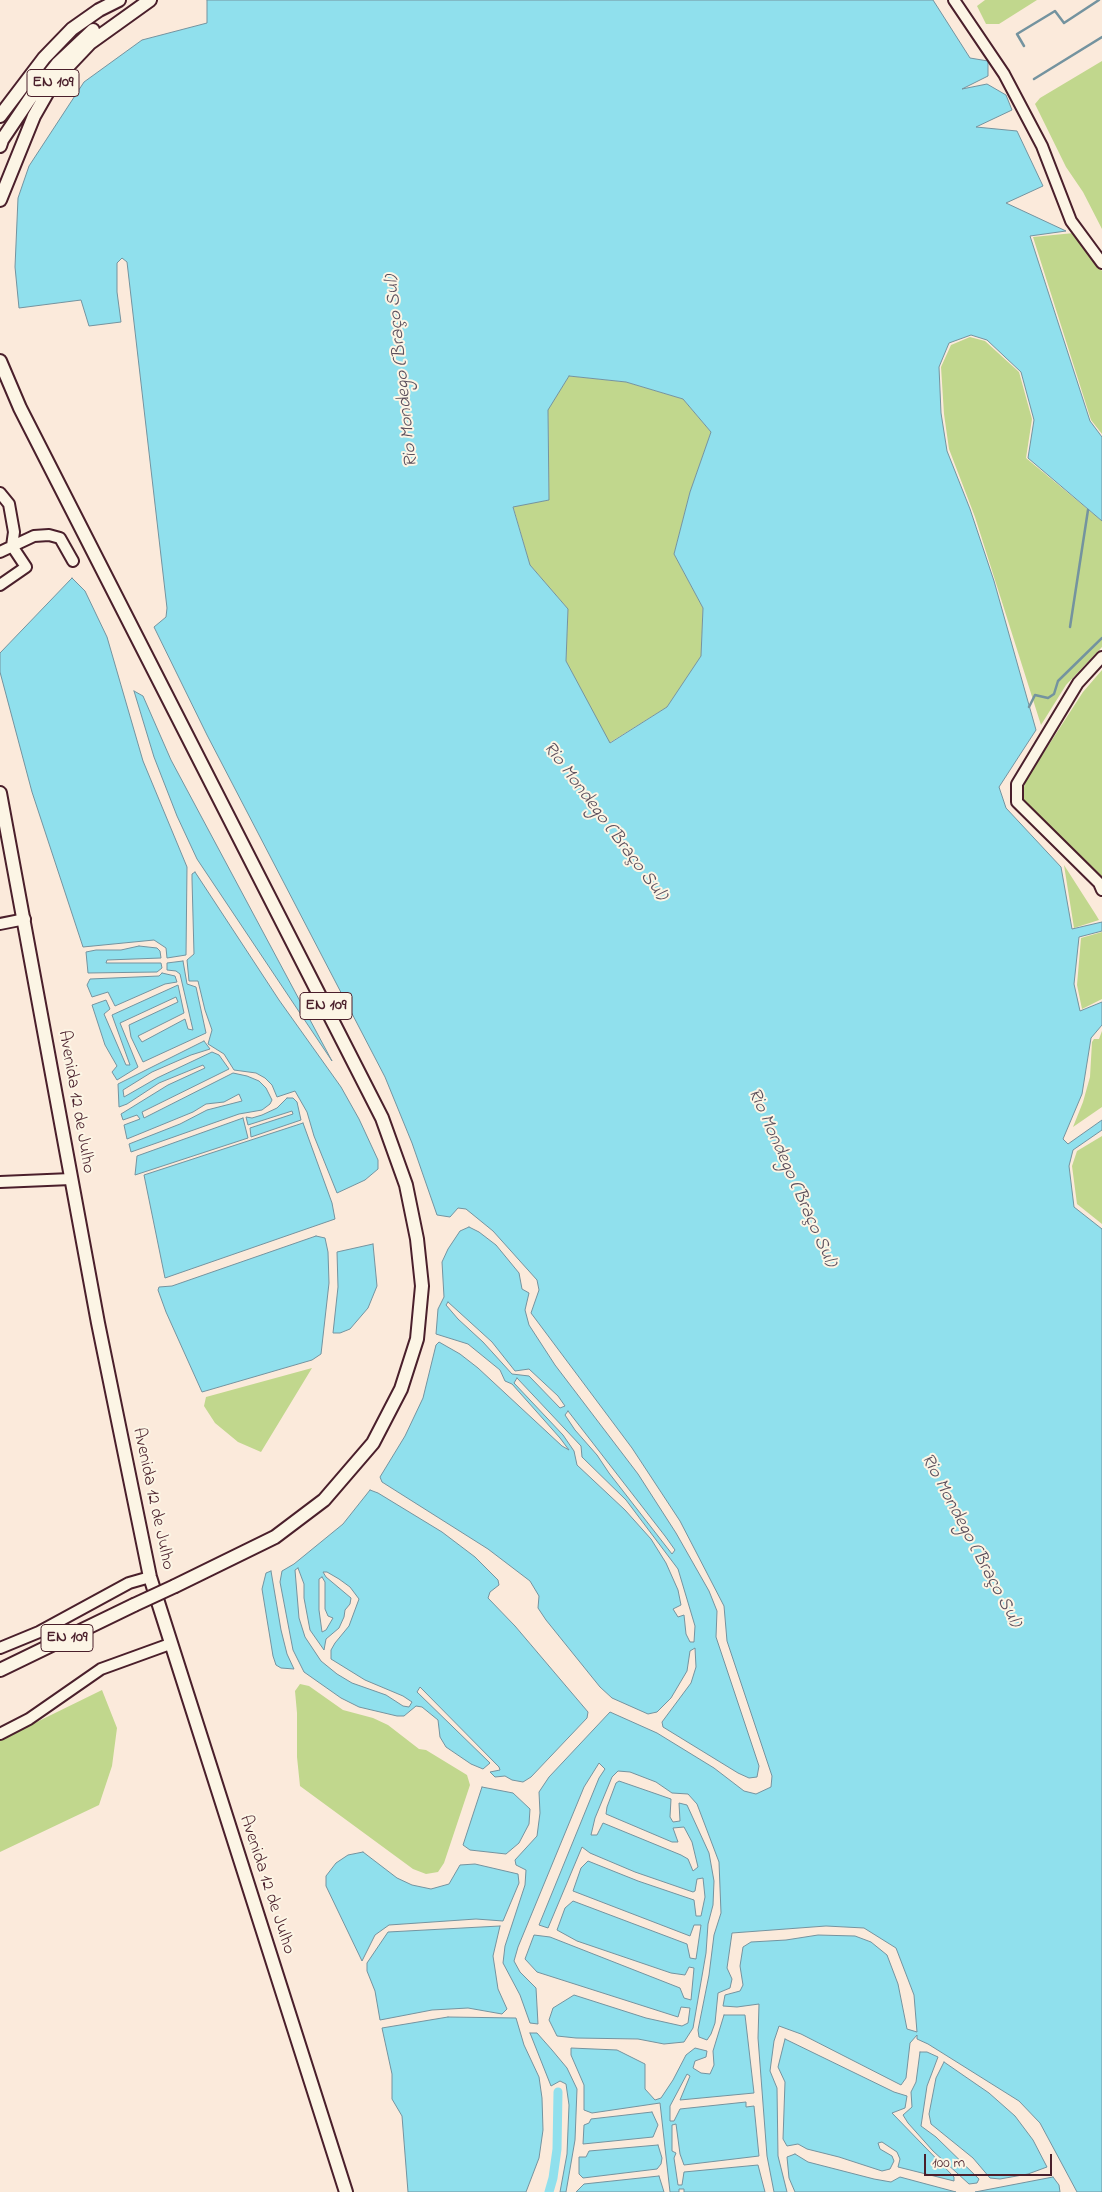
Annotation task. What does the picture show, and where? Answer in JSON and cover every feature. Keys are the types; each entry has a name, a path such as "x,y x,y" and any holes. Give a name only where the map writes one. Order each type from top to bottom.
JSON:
{"main road":[{"name":"EN 109","path":"0,116 44,58 72,29 99,10 118,0"},
{"name":"EN 109","path":"0,146 31,97 72,47 109,18 123,10 151,0"},
{"name":"EN 109","path":"0,200 34,116 54,80 90,43 151,0"},
{"name":"EN 109","path":"0,1670 275,1537 324,1500 373,1443 401,1389 417,1339 422,1286 417,1239 406,1185 382,1118 24,417 1,366"},
{"name":"Avenida 12 de Julho","path":"0,793 25,919 71,1179 150,1577 346,2192"}],"street":[{"path":"954,0 1004,74 1042,146 1071,221 1102,263"},
{"path":"0,494 9,504 14,532 12,546 26,567 0,585"},
{"path":"0,552 34,536 49,535 60,538 73,561"},
{"path":"1102,657 1078,683 1018,784 1017,802 1099,883 1102,890"},
{"path":"0,924 25,919"},
{"path":"0,1182 71,1179"},
{"path":"0,1648 39,1632 129,1583 150,1577"},
{"path":"0,1734 30,1719 101,1670 170,1644"}],"green space":[{"path":"985,0 1037,0 999,24 986,24 977,6"},
{"path":"1102,61 1102,229 1083,192 1066,167 1035,104 1040,98"},
{"path":"1074,233 1102,271 1102,434 1091,420 1033,237"},
{"path":"970,337 985,341 1019,372 1032,419 1026,458 1102,521 1102,647 1066,685 1041,725 975,517 949,449 944,414 941,367 951,345"},
{"path":"569,376 626,382 683,399 711,432 690,492 674,554 703,608 701,656 667,707 609,743 566,661 568,609 530,565 513,506 549,500 548,409"},
{"path":"1102,670 1102,878 1026,806 1022,794 1026,780 1083,692"},
{"path":"1064,865 1096,915 1099,920 1074,928"},
{"path":"1102,932 1102,999 1082,1009 1077,985 1081,938"},
{"path":"1102,1031 1102,1107 1073,1127 1090,1077 1092,1042 1094,1039 1099,1039"},
{"path":"1102,1136 1102,1224 1077,1204 1072,1166 1077,1151"},
{"path":"312,1368 261,1452 238,1442 215,1423 204,1406 206,1397"},
{"path":"300,1684 309,1686 343,1710 373,1718 388,1725 419,1749 426,1750 467,1775 470,1785 444,1863 438,1872 426,1874 413,1869 300,1786 295,1691"},
{"path":"102,1690 117,1728 112,1766 99,1805 0,1852 0,1740"}],"water":[{"name":"Rio Mondego (Braço Sul)","path":"207,0 933,0 970,58 988,61 988,76 962,89 987,84 1006,95 1012,110 976,127 1017,131 1043,186 1006,203 1066,231 1030,236 1090,421 1102,437 1102,521 1028,458 1034,420 1021,372 987,340 971,335 949,343 939,367 941,413 947,451 970,509 994,581 1036,730 999,787 1006,808 1061,867 1072,929 1102,922 1102,931 1079,937 1074,984 1080,1011 1102,1002 1102,1025 1091,1038 1082,1094 1063,1139 1068,1144 1102,1120 1102,1130 1073,1150 1069,1166 1074,1207 1102,1229 1102,2192 1077,2192 1040,2123 1019,2101 917,2039 917,2035 910,2043 906,2078 901,2085 801,2034 779,2026 774,2041 770,2071 777,2088 778,2156 787,2192 774,2192 767,2156 758,2038 759,2004 737,2007 723,2006 725,1995 740,1991 743,1985 740,1966 743,1947 751,1942 786,1940 818,1935 855,1936 871,1942 887,1955 898,1984 907,2029 917,2032 914,1995 896,1948 864,1928 826,1926 732,1933 727,1968 732,1979 730,1988 718,1993 715,2023 711,2034 707,2040 699,2037 698,2030 709,1975 714,1935 721,1913 719,1862 697,1804 688,1794 672,1793 656,1782 630,1772 618,1771 612,1777 595,1818 591,1835 597,1835 603,1823 681,1855 688,1859 693,1871 698,1867 692,1842 684,1827 673,1828 678,1842 672,1842 606,1814 616,1783 619,1781 671,1799 670,1817 673,1822 680,1821 679,1803 687,1805 709,1853 714,1881 713,1905 708,1924 706,1953 693,2028 684,2042 664,2044 638,2039 557,2036 549,2020 553,2008 574,1995 646,2018 682,2026 688,2023 690,2008 681,2007 678,2017 537,1972 525,1959 534,1935 550,1937 680,1988 684,1998 691,2000 694,1968 689,1967 685,1975 671,1973 577,1941 557,1930 565,1908 573,1901 687,1944 690,1958 696,1959 701,1925 694,1925 690,1936 573,1891 581,1868 588,1861 638,1881 694,1900 696,1916 701,1916 705,1897 703,1878 697,1879 695,1891 693,1892 635,1872 590,1853 582,1847 548,1928 539,1925 599,1778 605,1769 599,1763 584,1787 518,1947 514,1961 520,1972 536,1988 538,2024 530,2023 520,1995 503,1963 505,1946 525,1885 526,1870 516,1865 515,1860 537,1836 540,1813 539,1792 549,1777 610,1712 657,1733 714,1768 744,1791 756,1794 771,1787 772,1776 727,1641 724,1606 680,1521 632,1448 531,1313 539,1290 537,1280 493,1231 466,1209 458,1208 450,1217 437,1215 412,1143 385,1077 207,735 154,627 166,617 167,608 127,262 122,258 117,263 117,292 121,322 89,326 81,300 19,308 15,267 18,198 29,166 84,82 142,40 207,23","holes":["569,376 626,382 683,399 711,432 690,492 674,554 703,608 701,656 667,707 610,743 566,661 568,609 530,565 513,507 549,500 548,410"]},
{"path":"72,578 85,591 107,637 143,761 187,867 186,955 167,958 166,948 154,940 83,947 32,792 0,672 0,653"},
{"path":"134,691 143,696 171,760 332,1061 197,859 177,816 154,757"},
{"path":"195,872 279,1000 341,1087 359,1119 378,1160 378,1169 365,1180 337,1193 314,1136 307,1112 295,1091 277,1097 272,1085 265,1078 256,1073 234,1070 224,1054 208,1044 212,1030 198,981 189,981 187,960 194,954 192,874"},
{"path":"139,946 157,948 160,951 161,958 107,960 106,963 161,963 162,968 157,972 88,973 86,952 121,950"},
{"path":"183,961 187,984 196,987 206,1033 143,1062 131,1037 129,1025 178,1002 176,997 120,1023 138,1067 117,1080 112,1072 117,1066 105,1045 92,1005 106,1000 110,1009 104,1014 126,1065 130,1065 112,1015 178,985 184,1013 138,1036 142,1042 185,1019 188,1029 193,1030 180,974 176,971 167,970 167,963"},
{"path":"162,973 175,976 177,982 165,984 115,1006 108,992 92,997 87,985 90,979 159,976"},
{"path":"204,1041 210,1049 152,1072 123,1090 124,1097 157,1078 212,1052 219,1055 229,1069 142,1112 144,1118 233,1073 259,1081 266,1088 272,1100 270,1104 262,1110 239,1114 131,1152 129,1144 180,1124 207,1110 242,1101 239,1094 224,1102 206,1104 193,1112 127,1139 124,1125 140,1119 137,1115 123,1120 121,1114 168,1085 205,1068 203,1065 159,1083 127,1104 119,1107 118,1084"},
{"path":"287,1098 293,1098 297,1102 301,1120 251,1137 250,1128 293,1114 292,1111 248,1125 246,1117 252,1118 262,1115 277,1108"},
{"path":"243,1118 248,1138 135,1175 137,1156"},
{"path":"303,1123 332,1203 335,1219 165,1278 144,1175"},
{"path":"469,1227 479,1232 496,1245 519,1273 522,1289 529,1293 525,1310 529,1325 555,1365 638,1474 676,1533 709,1591 717,1611 716,1637 759,1766 757,1777 749,1778 738,1773 663,1727 662,1722 691,1683 696,1667 695,1648 690,1651 687,1671 671,1698 657,1712 648,1714 612,1698 600,1687 546,1620 538,1608 539,1596 530,1581 488,1549 382,1482 380,1477 405,1436 423,1398 436,1345 439,1342 460,1354 478,1368 562,1446 569,1450 512,1384 505,1381 500,1370 468,1344 436,1334 438,1309 444,1297 442,1262 460,1231","holes":["448,1302 492,1342 515,1371 529,1369 558,1396 565,1406 560,1408 529,1376 512,1374 483,1342 458,1319 446,1305","517,1378 581,1446 582,1457 626,1500 678,1569 695,1626 694,1642 690,1642 686,1634 684,1615 678,1617 673,1609 681,1605 678,1590 666,1563 651,1539 625,1510 577,1465 574,1451 563,1435 514,1383","568,1411 665,1536 675,1550 672,1554 565,1415"]},
{"path":"316,1236 325,1238 328,1252 329,1283 321,1354 312,1360 202,1392 166,1312 158,1290 159,1287 172,1286"},
{"path":"373,1244 377,1286 368,1308 350,1329 340,1333 333,1333 338,1287 337,1252"},
{"path":"370,1490 442,1532 475,1557 498,1580 499,1585 490,1592 488,1598 515,1626 588,1712 587,1718 531,1777 523,1782 512,1780 505,1776 495,1777 490,1772 500,1770 499,1767 420,1687 417,1692 490,1763 483,1769 471,1764 446,1747 440,1737 438,1720 422,1707 416,1706 404,1716 397,1716 359,1707 341,1698 304,1672 293,1650 280,1582 282,1571 294,1564 343,1524","holes":["298,1568 304,1584 304,1598 310,1630 324,1650 326,1639 339,1628 351,1598 326,1577 323,1572 327,1572 350,1587 359,1599 349,1626 331,1650 331,1659 365,1680 403,1696 412,1702 409,1707 403,1706 386,1695 352,1683 321,1661 305,1637 299,1618 295,1570","322,1577 325,1582 325,1609 328,1616 333,1618 326,1630 322,1632 319,1610 319,1579"]},
{"path":"271,1571 281,1630 287,1654 294,1669 281,1668 276,1665 273,1656 262,1589 266,1573"},
{"path":"482,1787 513,1793 530,1809 529,1824 519,1843 506,1854 470,1850 463,1845"},
{"path":"363,1852 397,1878 412,1885 431,1889 449,1884 460,1865 475,1864 518,1874 519,1883 503,1921 476,1919 389,1925 375,1935 362,1961 326,1886 326,1876 336,1863 348,1855"},
{"path":"500,1926 493,1956 498,1989 507,2009 502,2014 468,2008 432,2010 380,2020 375,1991 367,1971 367,1963 388,1932"},
{"path":"724,2015 745,2015 754,2093 680,2100 690,2076 687,2074 670,2106 670,2121 674,2121 680,2109 746,2102 746,2107 754,2106 759,2156 684,2165 680,2154 676,2124 672,2125 672,2151 676,2153 674,2158 678,2185 682,2185 684,2172 758,2165 765,2192 684,2192 684,2189 679,2189 679,2192 670,2192 660,2103 592,2113 584,2110 584,2085 571,2055 571,2048 617,2050 645,2064 645,2089 655,2100 661,2098 686,2055 695,2048 707,2051 706,2057 695,2061 693,2068 701,2073 710,2074 714,2065 713,2051"},
{"path":"448,2017 516,2018 524,2045 539,2077 542,2098 543,2130 539,2158 526,2192 408,2192 402,2116 392,2099 392,2074 382,2028"},
{"path":"530,2033 537,2033 552,2050 567,2068 577,2089 575,2140 566,2192 560,2192 567,2154 569,2105 566,2084 560,2081 551,2086"},
{"path":"785,2039 894,2092 907,2096 905,2108 892,2113 954,2177 954,2181 898,2167 900,2159 897,2152 882,2142 878,2143 880,2149 892,2156 894,2161 890,2169 882,2171 807,2149 798,2144 787,2146 783,2139 785,2082 778,2067"},
{"path":"920,2052 927,2052 938,2057 927,2086 921,2126 936,2137 979,2179 977,2183 969,2184 933,2151 903,2115 912,2107 911,2092 916,2082"},
{"path":"944,2062 989,2093 1015,2116 1033,2140 1047,2167 1028,2174 1000,2179 990,2178 973,2158 931,2124 929,2114 936,2078"},
{"path":"652,2112 658,2125 653,2137 583,2144 584,2125 589,2123 591,2119"},
{"path":"658,2145 662,2158 661,2164 657,2169 583,2178 579,2174 579,2157 586,2157 589,2151"},
{"path":"795,2154 808,2162 874,2179 891,2182 900,2177 956,2192 795,2192 789,2178 787,2157"},
{"path":"659,2176 664,2192 576,2192 584,2184"},
{"path":"1053,2177 1059,2185 1060,2192 975,2192"}],"waterway":[{"path":"1024,46 1017,34 1055,11 1064,23 1099,0"},
{"path":"1034,79 1102,37"},
{"path":"1070,627 1088,510"},
{"path":"1029,707 1035,695 1048,698 1054,694 1058,681 1102,638"},
{"path":"549,2192 557,2149 558,2092"}]}
